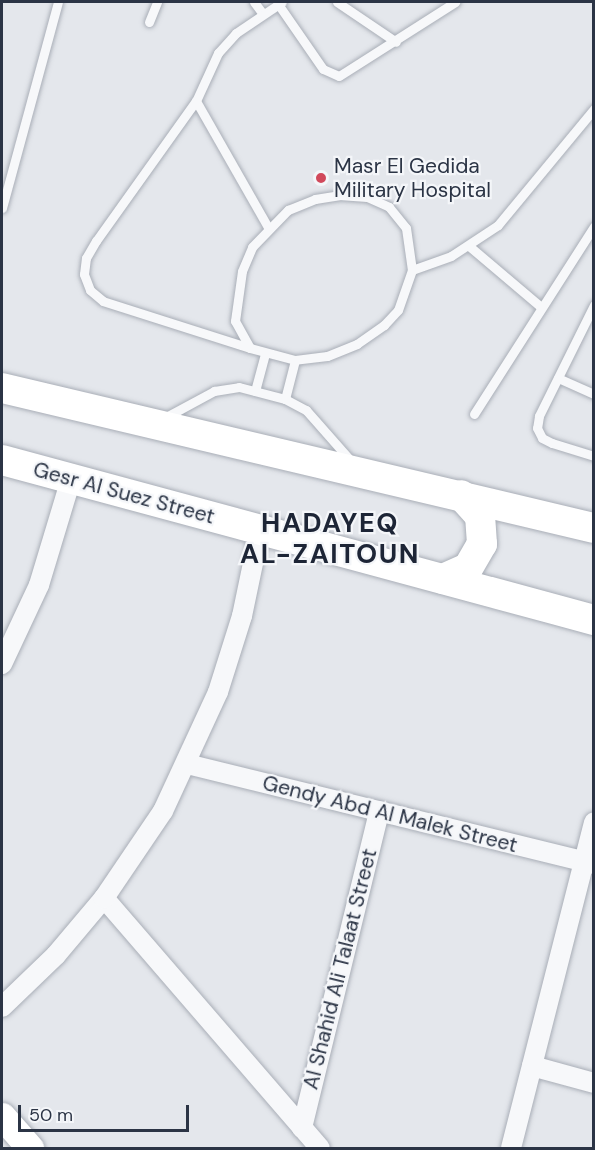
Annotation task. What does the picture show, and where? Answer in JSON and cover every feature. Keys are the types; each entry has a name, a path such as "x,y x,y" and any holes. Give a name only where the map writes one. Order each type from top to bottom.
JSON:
{"main road":[{"path":"2,388 594,528"},
{"name":"Gesr Al Suez Street","path":"2,460 594,620"},
{"path":"443,579 468,568 482,544 480,516 461,495"},
{"path":"2,1116 30,1149"}],"street":[{"path":"2,664 39,585 71,479"},
{"path":"2,1007 56,955 104,898 157,820 187,764 218,692 242,616 260,530"},
{"name":"Gendy Abd Al Malek Street","path":"187,764 588,863"},
{"name":"Al Shahid Ali Talaat Street","path":"302,1128 379,811"},
{"path":"511,1149 588,863 594,822"},
{"path":"104,898 320,1149"},
{"path":"532,1066 594,1083"}],"lane":[{"path":"2,208 58,2"},
{"path":"149,22 157,2"},
{"path":"254,2 263,14"},
{"path":"337,2 396,42"},
{"path":"250,348 235,321 237,296 252,247 268,227 288,210 315,199 367,197 389,207 406,228 412,270 408,291 384,326 357,344 327,356 295,360 265,353 103,301 90,290 84,274 86,258 196,101 218,53 236,33 263,14 280,3 330,75 339,76 396,42 455,2"},
{"path":"196,101 268,227"},
{"path":"412,270 469,246 498,225 523,198 594,109"},
{"path":"474,414 594,226"},
{"path":"469,246 542,307"},
{"path":"594,305 558,378 537,428 542,438 552,443 594,456"},
{"path":"255,391 265,353"},
{"path":"285,399 295,360"},
{"path":"558,378 592,391"},
{"path":"150,423 226,387 255,391 285,399 306,410 360,472"}],"place":[{"name":"Masr El Gedida Military Hospital","path":"321,178"}],"district":[{"name":"HADAYEQ AL-ZAITOUN","path":"330,538"}]}
